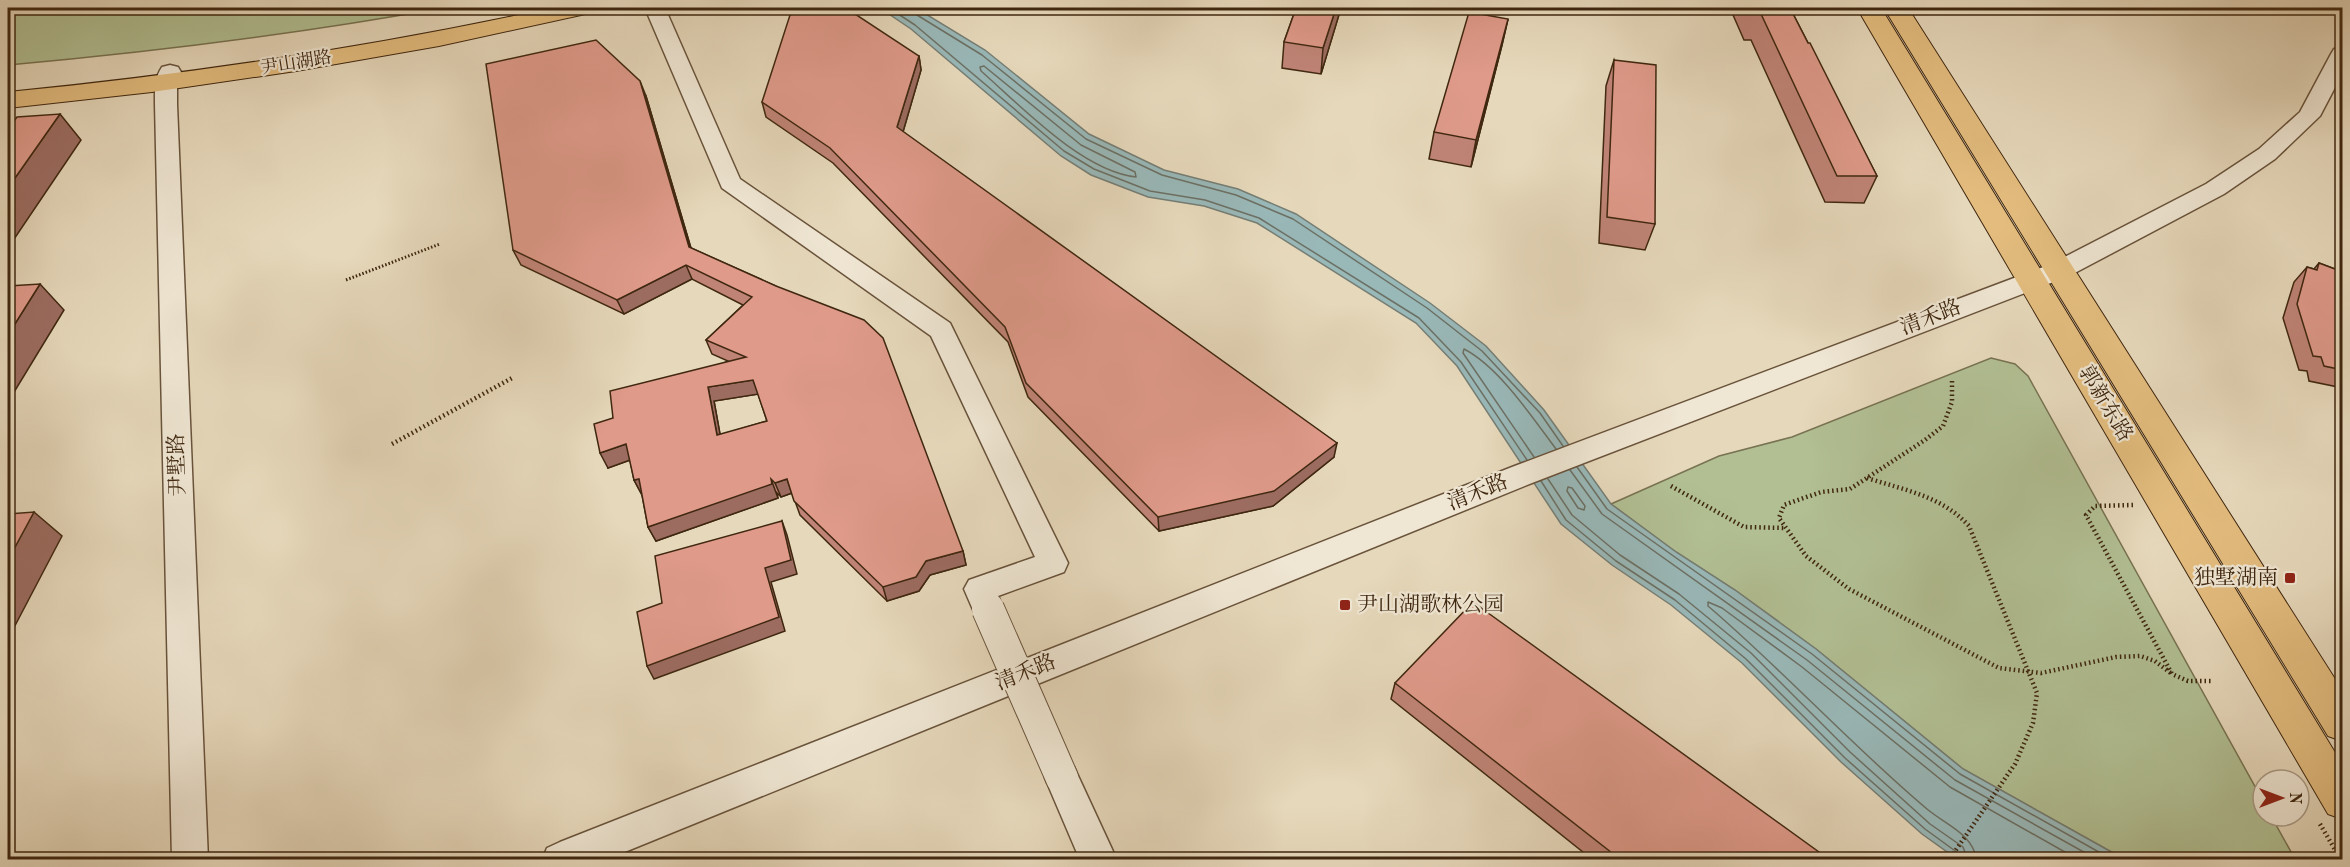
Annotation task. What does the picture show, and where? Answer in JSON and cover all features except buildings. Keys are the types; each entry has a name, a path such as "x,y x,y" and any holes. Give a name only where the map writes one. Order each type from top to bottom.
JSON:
{"main road":[{"name":"尹山湖路","path":"356,48 536,8"},
{"name":"尹山湖路","path":"8,100 284,60 581,8"},
{"name":"郭新东路","path":"1869,8 2343,723"},
{"name":"郭新东路","path":"1896,8 2343,800"},
{"name":"尹山湖路","path":"8,90 168,77"}],"street":[{"path":"655,8 730,183 941,330 1053,562 980,589 1099,860"},
{"name":"清禾路","path":"560,860 1522,475 2046,275 2215,189 2267,154 2309,116 2343,54"},
{"name":"尹墅路","path":"168,77 190,860"}],"path":[{"path":"346,280 440,244"},
{"path":"392,444 512,378"},
{"path":"1952,381 1952,402 1943,426 1850,489 1821,492 1784,505 1779,518 1806,556 1849,589 1999,668 2028,673 2052,672 2087,661 2141,656 2151,658 2172,674 2188,681 2213,681"},
{"path":"1867,478 1941,503 1962,516 2037,693 2033,723 2015,764 1950,857"},
{"path":"1671,486 1724,518 1744,527 1785,528"},
{"path":"2137,504 2094,506 2086,515 2172,674"}],"green space":[{"path":"8,8 442,8 225,41 8,65"},
{"path":"1991,358 2015,364 2028,376 2251,779 2251,828 2278,828 2295,859 2124,859 1963,769 1816,649 1611,504 1719,456 1792,437"}],"water":[{"path":"880,8 916,8 985,50 1089,134 1164,170 1238,189 1296,214 1430,303 1486,346 1544,410 1611,504 1816,649 1963,769 2124,859 1957,859 1922,834 1841,762 1742,663 1671,605 1612,565 1561,524 1457,366 1416,323 1257,223 1204,206 1148,197 1091,175 1061,156 911,29"}],"place":[{"name":"独墅湖南","path":"2290,578"},
{"name":"尹山湖歌林公园","path":"1345,605"}]}
